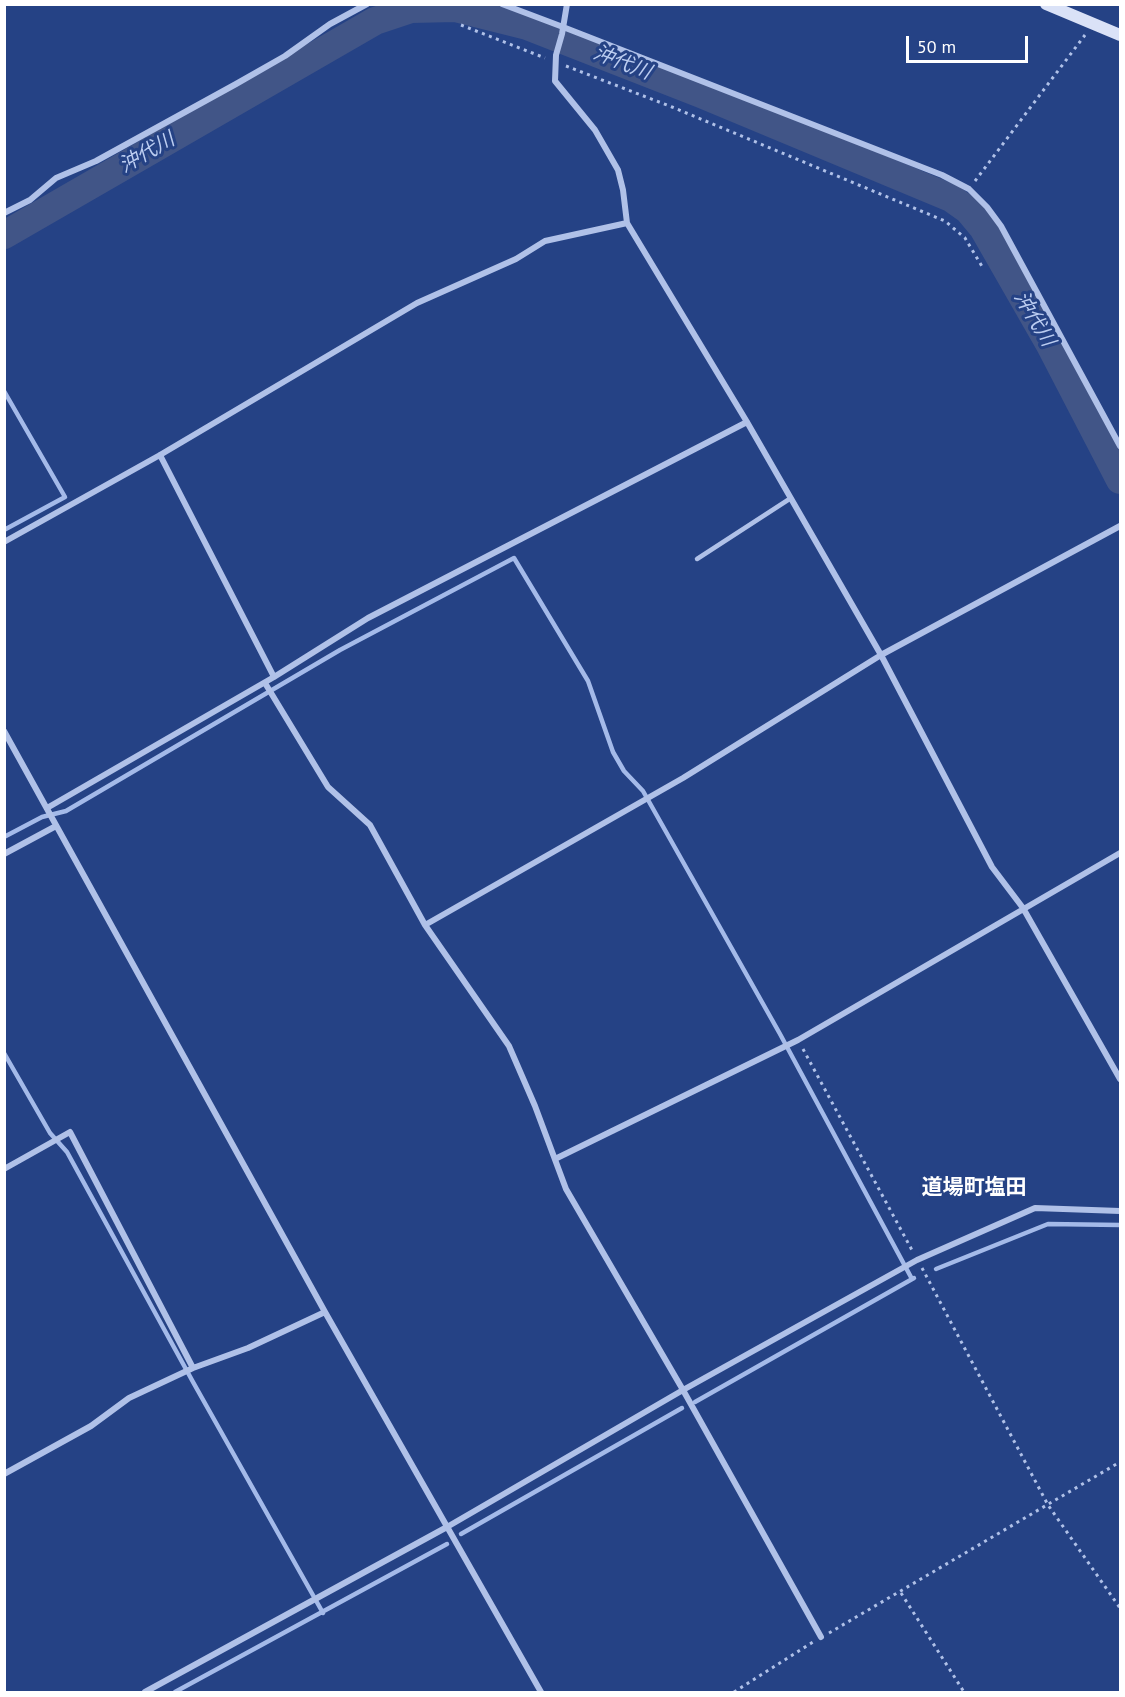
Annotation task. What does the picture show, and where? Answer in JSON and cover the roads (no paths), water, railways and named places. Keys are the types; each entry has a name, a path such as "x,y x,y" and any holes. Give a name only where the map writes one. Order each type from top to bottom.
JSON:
{"main road":[{"path":"1046,4 1120,35"}],"street":[{"path":"4,213 30,200 56,178 96,161 226,90 285,56 330,24 367,4"},
{"path":"502,4 562,30 942,175 969,189 987,207 1001,226 1120,446"},
{"path":"567,4 555,58 555,81 595,130 618,170 627,223 747,422 881,655 992,867 1023,908 1120,1079"},
{"path":"4,542 160,455 417,303 516,259 545,241 627,223"},
{"path":"47,808 266,682 368,618 747,422"},
{"path":"160,455 274,677"},
{"path":"425,925 683,778 881,655 1120,526"},
{"path":"266,682 328,787 370,825 425,925 509,1046 566,1189 683,1390 821,1637"},
{"path":"4,731 325,1312 541,1692"},
{"path":"4,854 56,826"},
{"path":"555,1159 798,1040 1120,853"},
{"path":"4,1168 70,1132 193,1368"},
{"path":"145,1692 166,1683 447,1527 683,1390 917,1260 1035,1208 1120,1211"},
{"path":"4,1474 91,1426 129,1398 193,1368 248,1348 325,1312"}],"lane":[{"path":"697,560 791,498"}],"waterway":[{"name":"沖代川","path":"4,235 375,21 411,9 455,8 527,26 701,94 951,198 968,210 983,228 1050,345 1120,480"},
{"path":"4,391 65,497 4,530"},
{"path":"4,837 42,817 66,811 340,650 514,558 588,681 613,752 624,771 643,791 780,1034 912,1279"},
{"path":"4,1053 50,1133 67,1152 323,1613"},
{"path":"936,1269 1048,1224 1120,1225"},
{"path":"695,1402 914,1278"},
{"path":"461,1534 682,1408"},
{"path":"175,1692 447,1544"}],"district":[{"name":"道場町塩田","path":"974,1188"}]}
